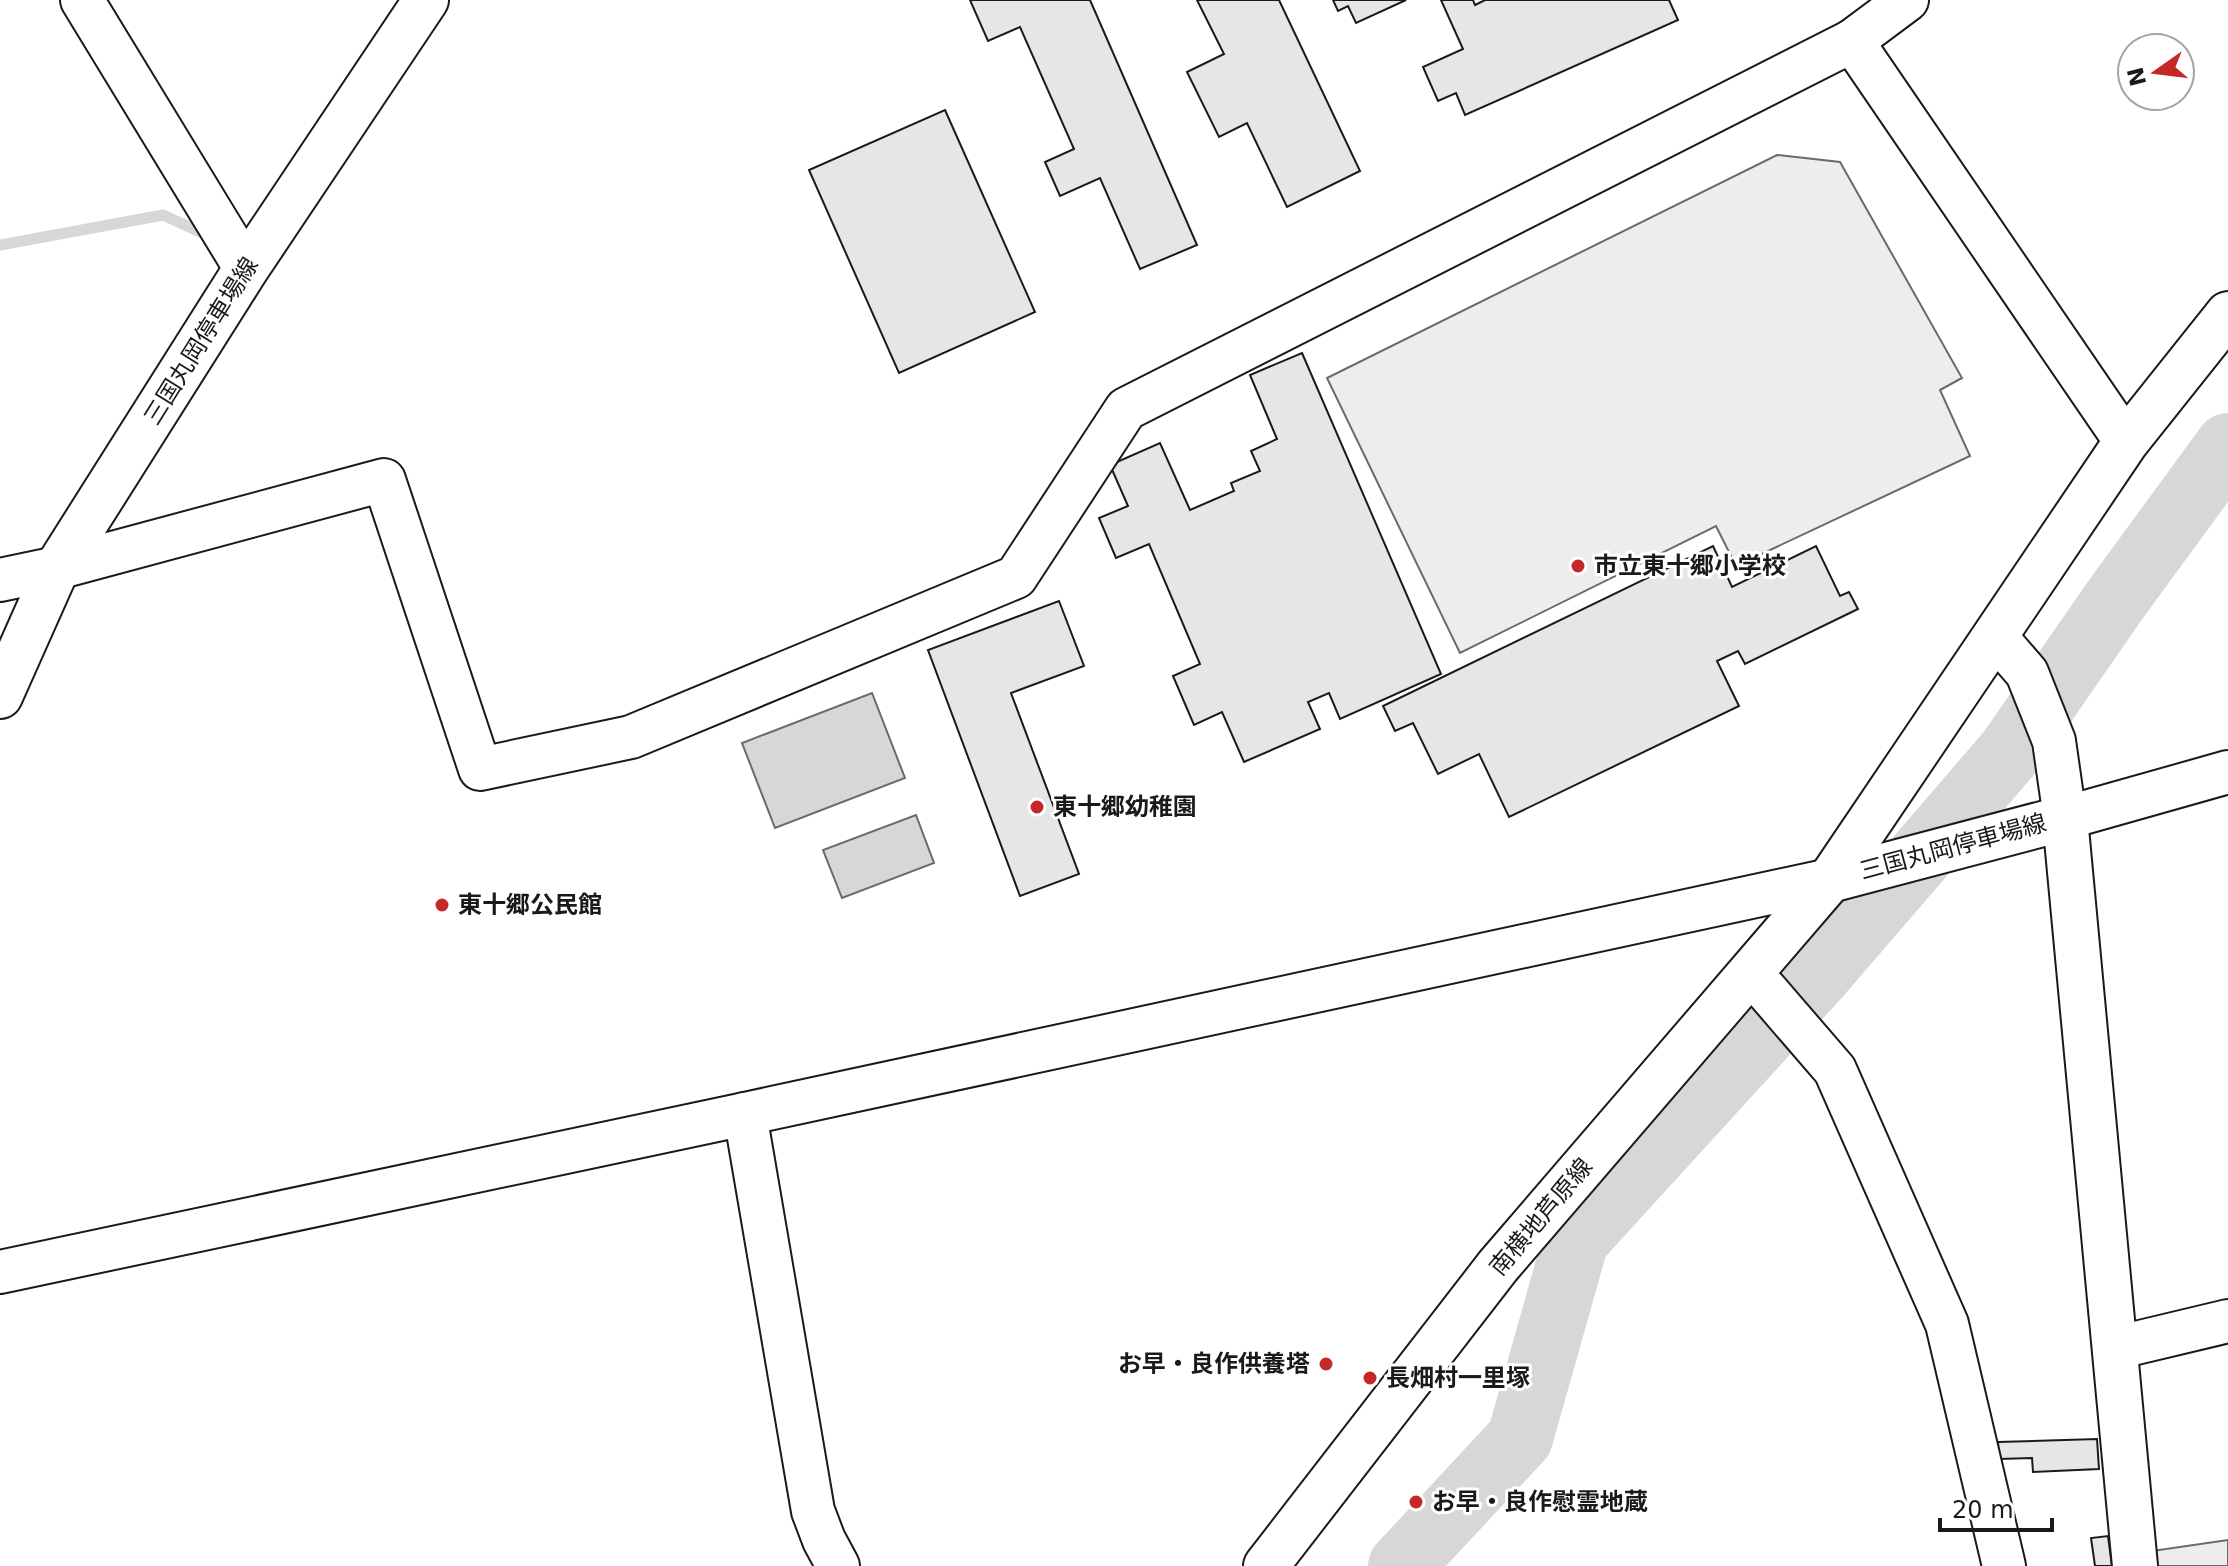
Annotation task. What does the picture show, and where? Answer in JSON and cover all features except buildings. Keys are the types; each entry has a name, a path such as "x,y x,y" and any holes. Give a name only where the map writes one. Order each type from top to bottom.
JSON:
{"main road":[{"name":"三国丸岡停車場線","path":"0,696 57,568 246,269 426,0"},
{"name":"三国丸岡停車場線","path":"1830,880 2126,442 2228,314"},
{"name":"三国丸岡停車場線","path":"1830,880 2065,818 2135,1566"},
{"name":"南横地芦原線","path":"1266,1566 1498,1266 1830,880"}],"street":[{"path":"82,0 246,269"},
{"path":"0,580 57,568 384,480 480,769 631,737 1016,577 1126,409 1852,41 1907,0"},
{"path":"1852,41 2126,442"},
{"path":"1995,636 2027,673 2049,727 2054,741 2065,818 2228,772"},
{"path":"0,1272 1830,880"},
{"path":"1749,975 1766,990 1835,1070 1947,1324 2004,1566"},
{"path":"745,1114 813,1511 838,1566"},
{"path":"2115,1348 2228,1321"}],"shaded area":[{"path":"1777,155 1840,162 1962,378 1940,390 1970,456 1736,566 1716,526 1460,653 1327,378"},
{"path":"872,693 905,778 775,828 742,743"},
{"path":"916,815 934,863 842,898 823,850"},
{"path":"2228,1540 2228,1566 2147,1566 2145,1552"}],"waterway":[{"path":"0,245 163,215 209,236"},
{"path":"1401,1566 1520,1438 1576,1240 1818,975 2010,752 2116,599 2228,446"}],"place":[{"name":"市立東十郷小学校","path":"1578,566"},
{"name":"東十郷幼稚園","path":"1037,807"},
{"name":"東十郷公民館","path":"442,905"},
{"name":"お早・良作供養塔","path":"1326,1364"},
{"name":"長畑村一里塚","path":"1370,1378"},
{"name":"お早・良作慰霊地蔵","path":"1416,1502"}]}
